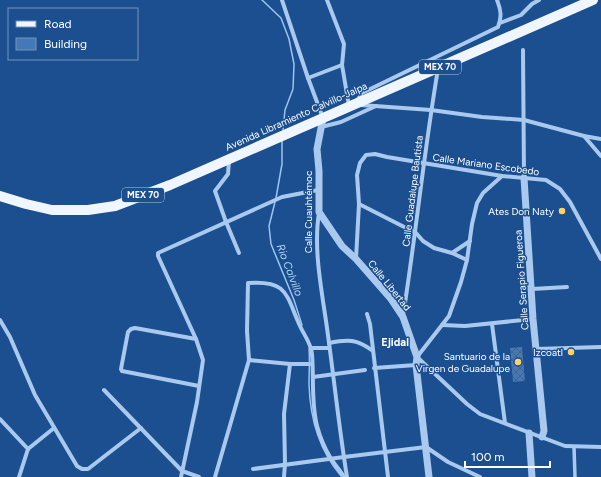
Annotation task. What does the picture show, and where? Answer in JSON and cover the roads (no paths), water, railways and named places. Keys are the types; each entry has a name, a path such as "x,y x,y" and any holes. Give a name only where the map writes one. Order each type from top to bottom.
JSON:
{"main road":[{"name":"Avenida Libramiento Calvillo-Jalpa","path":"0,196 52,210 88,210 114,206 170,185 283,135 321,122 353,104 593,0"}],"street":[{"name":"Calle Cuauhtémoc","path":"282,0 321,122 317,149 319,171 319,212 316,226 319,268 344,457 345,477"},
{"path":"327,0 344,44 342,65 353,104"},
{"path":"353,104 362,92 498,27 500,23 501,10 497,0"},
{"path":"500,23 521,15 532,4 539,0"},
{"name":"Calle Serapio Figueroa","path":"523,50 524,178 533,319 544,431 542,437"},
{"path":"308,78 342,65"},
{"name":"Calle Guadalupe Bautista","path":"403,317 438,68"},
{"path":"353,104 431,110 482,117 524,120 601,139"},
{"path":"321,122 341,122 376,106"},
{"path":"584,136 601,156"},
{"name":"Calle Mariano Escobedo","path":"359,204 357,175 360,162 366,155 375,154 424,164 502,176 546,180 560,189 574,208 601,259"},
{"path":"229,159 228,174 215,191 239,253"},
{"path":"502,176 483,193 477,203 472,224 467,260 449,316 417,357 467,404 480,414 565,446 601,446"},
{"path":"181,477 203,360 196,339 158,256 158,253 282,197 318,190"},
{"path":"356,259 359,204 416,233 423,241 434,248 452,253 467,260"},
{"name":"Calle Libertad","path":"319,212 342,246 356,259 390,299 403,317 417,357 416,366 429,477"},
{"path":"452,253 470,241"},
{"path":"215,477 249,360 248,283 262,282 271,283 278,286 282,290 290,302 311,348 313,400 322,443 330,458 345,477"},
{"path":"532,288 567,287"},
{"path":"367,314 370,324 388,477"},
{"path":"442,325 465,326 533,319"},
{"path":"0,320 10,337 35,395 77,466 82,469 88,468 141,428"},
{"path":"492,324 506,423"},
{"path":"196,339 131,328 128,332 121,369 122,371 199,386"},
{"path":"329,343 342,340 353,340 373,351"},
{"path":"536,350 601,347"},
{"path":"311,348 330,348"},
{"path":"249,360 290,364 312,364"},
{"path":"284,477 286,464 284,420 290,364"},
{"path":"374,368 416,366"},
{"path":"313,378 366,370"},
{"path":"104,390 182,471 198,477"},
{"path":"0,419 28,449"},
{"path":"19,477 28,449 54,428"},
{"path":"529,433 532,477"},
{"path":"574,446 575,477"},
{"path":"253,469 426,447 448,462 480,477"}],"waterway":[{"name":"Rio Calvillo","path":"262,0 281,18 289,39 294,64 293,89 285,110 283,130"},
{"name":"Rio Calvillo","path":"276,198 282,164 282,140"},
{"name":"Rio Calvillo","path":"275,202 269,226 271,244 294,300 302,325"},
{"name":"Rio Calvillo","path":"309,349 311,409 317,433 326,455 341,476"}],"place":[{"name":"Ates Don Naty","path":"562,211"},
{"name":"Izcoatl","path":"571,352"},
{"name":"Santuario de la Virgen de Guadalupe","path":"518,362"}],"district":[{"name":"Ejidal","path":"395,342"}]}
